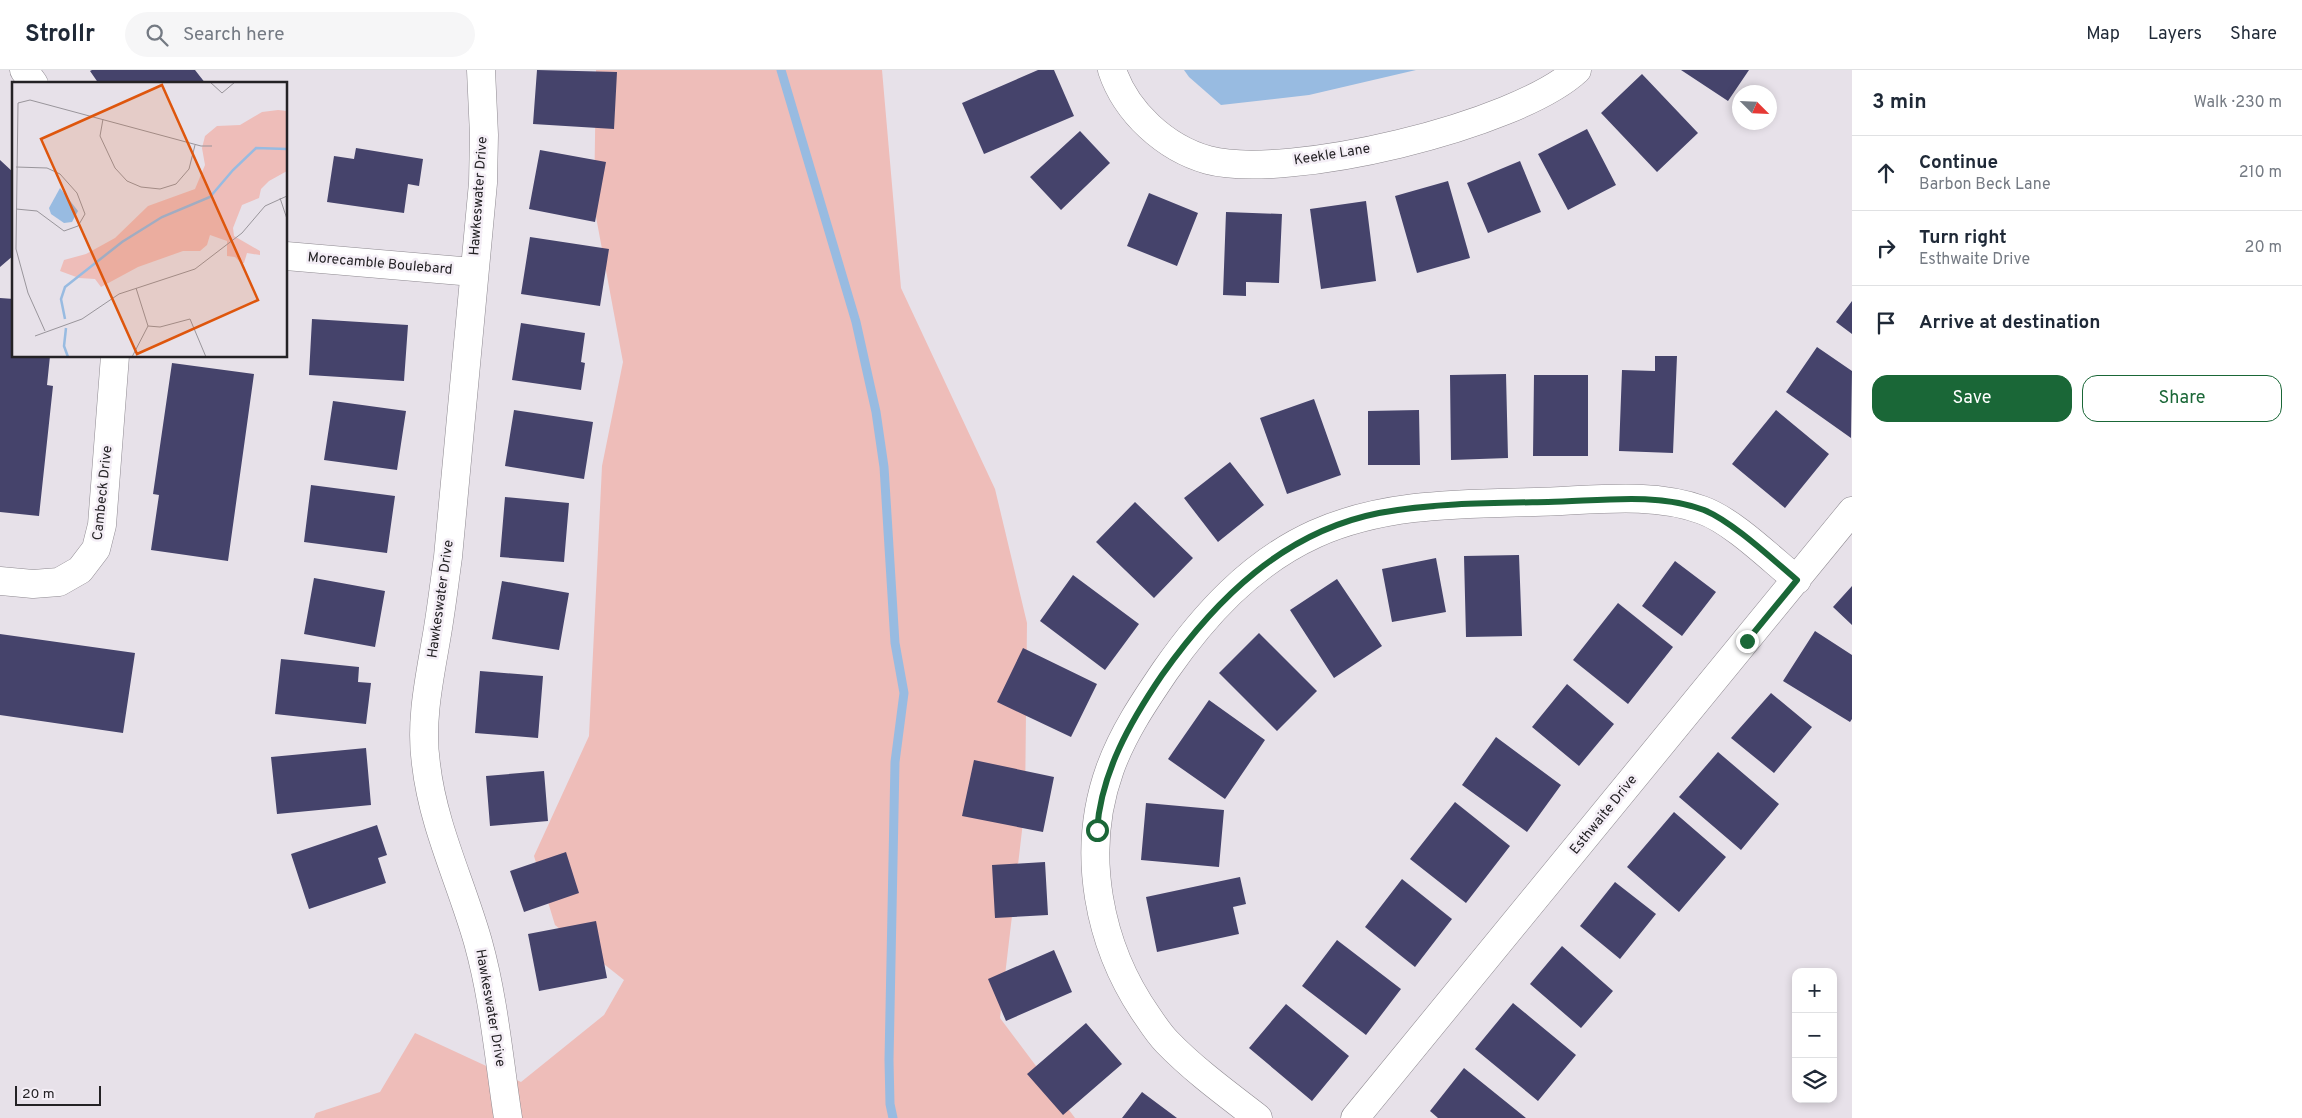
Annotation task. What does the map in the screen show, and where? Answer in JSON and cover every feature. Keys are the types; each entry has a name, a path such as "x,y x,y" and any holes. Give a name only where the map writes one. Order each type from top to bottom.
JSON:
{"street":[{"path":"24,70 33,82"},
{"name":"Hawkeswater Drive","path":"481,70 484,135 483,183 473,272 448,557 441,614 427,685 424,724 425,763 433,805 478,944 487,981 508,1118"},
{"name":"Keekle Lane","path":"1112,70 1117,84 1131,108 1151,128 1176,147 1207,160 1236,165 1266,165 1350,155 1415,140 1505,110 1543,94 1577,70"},
{"name":"Morecamble Boulebard","path":"288,256 473,272"},
{"name":"Cambeck Drive","path":"0,581 33,584 59,582 80,570 96,549 102,525 115,358"},
{"path":"1258,1118 1194,1067 1164,1040 1142,1009 1125,980 1111,947 1099,904 1094,862 1098,814 1110,770 1127,729 1188,638 1215,607 1245,579 1279,554 1314,535 1376,514 1454,505 1629,499 1684,504 1706,511 1730,526 1797,580"},
{"name":"Esthwaite Drive","path":"1355,1118 1852,511"}],"shaded area":[{"path":"596,70 882,70 901,288 995,489 1027,623 1025,805 1000,1018 1075,1118 314,1118 316,1113 380,1092 415,1033 521,1082 604,1015 624,980 555,925 534,856 589,736 602,466 623,362 594,206"}],"water":[{"path":"1184,70 1416,70 1309,95 1221,105 1189,77"}],"building":[{"path":"195,70 204,82 98,82 90,71"},
{"path":"537,70 617,72 614,129 533,124"},
{"path":"1038,70 1054,70 1074,116 984,154 962,103"},
{"path":"1681,70 1749,70 1739,85 1732,85 1732,95 1728,101"},
{"path":"1642,74 1698,133 1657,172 1601,113"},
{"path":"1587,129 1616,185 1568,210 1538,154"},
{"path":"1080,131 1110,163 1061,210 1030,177"},
{"path":"356,148 423,159 419,186 408,184 404,213 327,202 334,156 354,159"},
{"path":"540,150 606,162 595,222 529,209"},
{"path":"0,160 12,171 12,257 0,267"},
{"path":"1520,161 1541,212 1488,233 1467,183"},
{"path":"1448,181 1470,258 1417,273 1395,196"},
{"path":"1149,193 1198,213 1177,266 1127,246"},
{"path":"1366,201 1376,281 1321,289 1310,209"},
{"path":"1226,212 1282,214 1279,283 1246,282 1246,296 1223,295"},
{"path":"530,237 609,249 600,306 521,294"},
{"path":"0,298 12,299 12,358 50,358 47,385 53,386 39,516 0,512"},
{"path":"1852,301 1852,334 1836,322"},
{"path":"312,319 408,325 404,381 309,375"},
{"path":"521,323 585,333 581,362 585,363 581,390 512,380"},
{"path":"1817,347 1852,371 1851,438 1786,392"},
{"path":"1655,356 1677,356 1673,453 1619,451 1622,370 1655,371"},
{"path":"172,363 254,374 228,561 151,550 159,495 153,494"},
{"path":"1506,374 1508,458 1451,460 1450,375"},
{"path":"1534,375 1588,375 1588,456 1533,456"},
{"path":"1314,399 1341,475 1287,494 1260,418"},
{"path":"333,401 406,411 397,470 324,460"},
{"path":"514,410 593,422 584,479 505,466"},
{"path":"1419,410 1420,465 1368,465 1368,411"},
{"path":"1776,410 1829,454 1785,508 1732,464"},
{"path":"1230,462 1264,505 1218,542 1184,498"},
{"path":"311,485 395,496 387,553 304,542"},
{"path":"505,497 569,503 564,562 500,557"},
{"path":"1135,502 1193,558 1154,598 1096,542"},
{"path":"1519,555 1522,636 1466,637 1464,556"},
{"path":"1436,558 1446,612 1392,622 1382,569"},
{"path":"1675,561 1716,592 1682,636 1642,606"},
{"path":"1073,575 1139,624 1105,670 1040,621"},
{"path":"314,578 385,591 375,647 304,634"},
{"path":"1337,579 1382,646 1334,678 1290,610"},
{"path":"502,581 569,593 559,650 492,639"},
{"path":"1852,586 1852,625 1833,607"},
{"path":"1618,603 1673,647 1628,704 1573,660"},
{"path":"1815,631 1852,655 1852,719 1850,722 1783,681"},
{"path":"1259,633 1317,691 1277,731 1219,673"},
{"path":"0,634 135,653 123,733 0,715"},
{"path":"1023,648 1097,684 1071,737 997,702"},
{"path":"281,659 359,667 358,682 371,683 366,724 275,714"},
{"path":"480,671 543,676 538,738 475,733"},
{"path":"1567,684 1614,724 1579,766 1532,727"},
{"path":"1771,693 1812,727 1774,773 1731,738"},
{"path":"1209,700 1265,740 1225,799 1168,759"},
{"path":"1496,737 1561,785 1527,832 1462,785"},
{"path":"366,748 371,805 277,814 271,757"},
{"path":"1718,752 1779,804 1741,850 1679,797"},
{"path":"974,760 1054,777 1043,832 962,816"},
{"path":"544,771 548,821 490,826 486,776"},
{"path":"1455,802 1510,846 1466,903 1410,859"},
{"path":"1146,803 1224,810 1219,867 1141,860"},
{"path":"1674,812 1726,857 1679,912 1627,867"},
{"path":"377,825 387,855 378,858 386,883 309,909 291,854"},
{"path":"566,852 579,893 524,912 510,871"},
{"path":"1045,862 1048,915 995,918 992,865"},
{"path":"1240,877 1246,904 1233,907 1239,934 1157,952 1146,897"},
{"path":"1402,879 1452,919 1415,967 1365,927"},
{"path":"1615,882 1656,914 1620,959 1580,926"},
{"path":"596,921 607,978 539,991 528,934"},
{"path":"1337,940 1401,989 1366,1035 1302,986"},
{"path":"1562,946 1613,991 1581,1028 1530,984"},
{"path":"1054,950 1072,992 1006,1021 988,979"},
{"path":"1513,1003 1576,1055 1538,1101 1475,1049"},
{"path":"1286,1004 1349,1056 1312,1101 1249,1048"},
{"path":"1086,1023 1122,1064 1063,1115 1027,1074"},
{"path":"1464,1068 1526,1118 1438,1118 1430,1111"},
{"path":"1142,1092 1177,1118 1122,1118"}],"waterway":[{"path":"781,70 856,322 876,412 884,467 895,643 904,693 895,762 889,1060 890,1104 893,1118"}],"route":[{"path":"1097,830 1098,814 1110,770 1127,729 1188,638 1215,607 1245,579 1279,554 1314,535 1376,514 1412,508 1454,505 1629,499 1684,504 1706,511 1730,526 1797,580 1747,641"}]}
